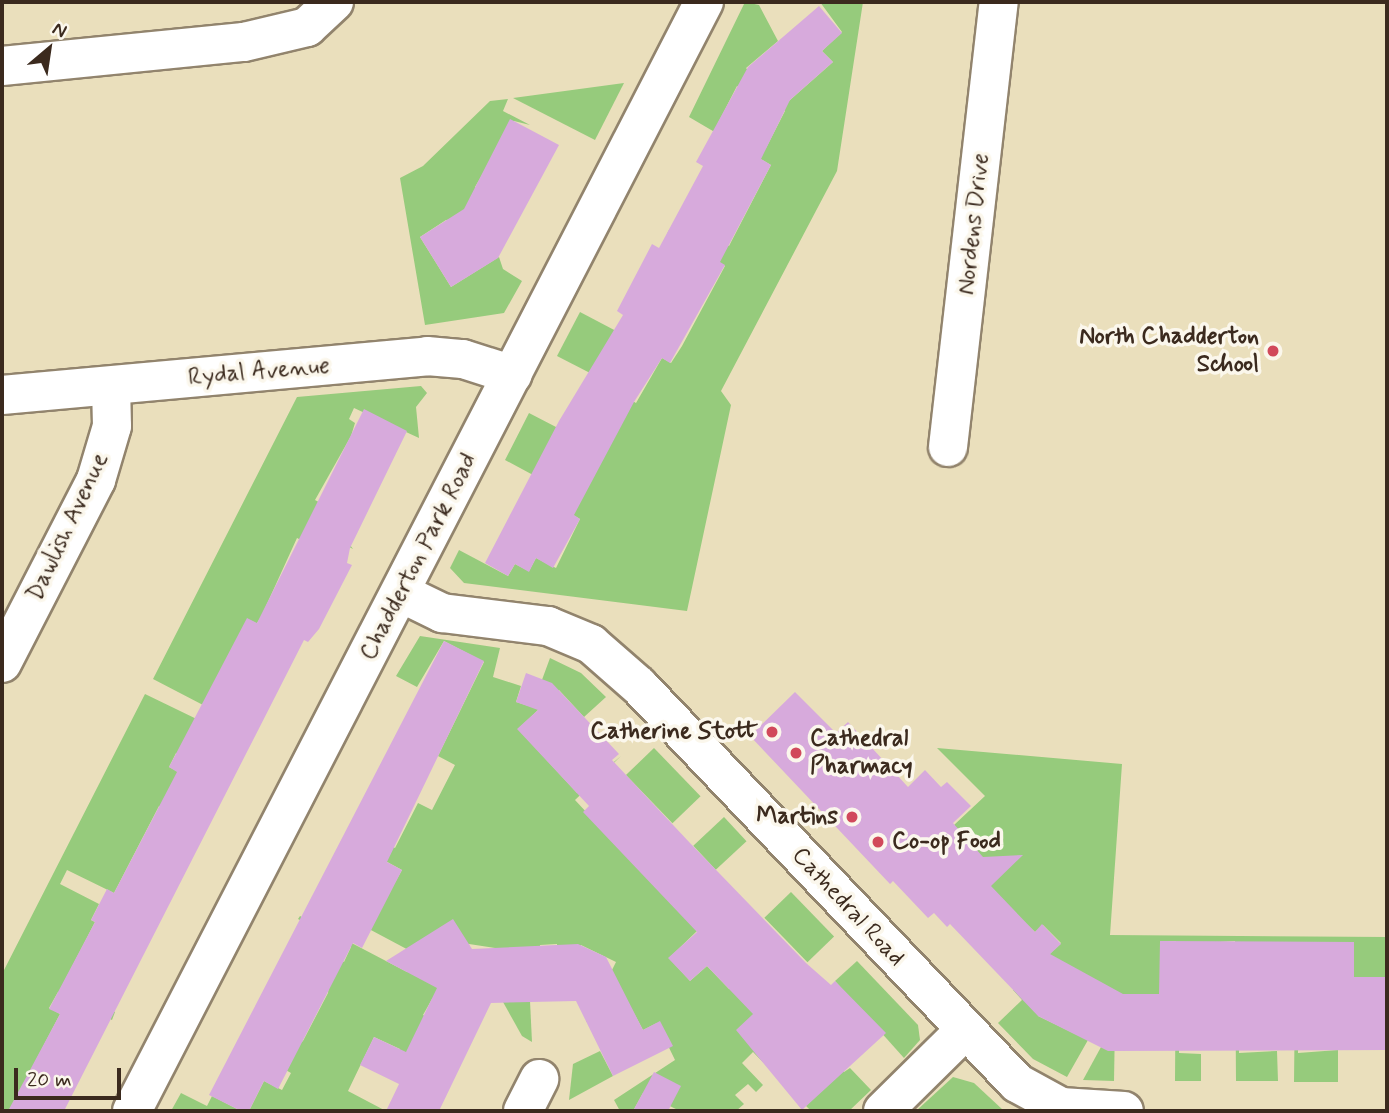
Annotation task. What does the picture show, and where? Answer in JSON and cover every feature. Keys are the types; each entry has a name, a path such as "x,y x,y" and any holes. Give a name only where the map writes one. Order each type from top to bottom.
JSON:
{"street":[{"path":"2,66 244,42 307,27 334,2"},
{"name":"Chadderton Park Road","path":"132,1111 704,2"},
{"name":"Nordens Drive","path":"948,447 999,2"},
{"name":"Rydal Avenue","path":"2,395 427,356 463,359 513,375"},
{"name":"Dawlish Avenue","path":"2,663 96,480 111,426 111,386"},
{"name":"Cathedral Road","path":"401,593 442,612 548,626 591,644 639,687 1017,1083 1047,1102 1083,1110 1124,1111"},
{"path":"883,1111 965,1030"}],"green space":[{"path":"745,2 759,5 778,41 746,68 767,94 762,98 737,86 718,123 766,148 785,111 781,108 833,62 822,51 842,32 820,2 863,2 837,171 721,391 731,405 687,611 464,583 450,568 459,550 508,576 515,564 529,571 536,558 556,568 580,519 564,510 546,482 505,460 529,413 556,427 622,395 636,403 662,358 671,363 725,266 667,234 669,230 714,238 729,246 771,165 689,117"},
{"path":"624,83 595,140 513,98"},
{"path":"508,99 503,111 530,125 514,121 475,187 522,213 446,220 420,237 451,287 499,257 503,269 522,281 504,313 425,325 400,178 423,166 490,101"},
{"path":"580,312 618,332 590,373 557,356"},
{"path":"421,386 427,393 416,407 419,438 354,408 349,419 355,423 351,436 315,500 360,524 350,545 353,549 327,535 319,549 297,538 261,617 203,705 153,679 297,397"},
{"path":"420,636 500,648 493,677 521,686 516,702 532,707 550,658 581,673 606,697 584,717 559,690 518,729 577,793 621,756 575,800 697,931 669,958 690,981 707,966 729,989 742,978 794,1021 844,1072 850,1068 871,1090 849,1111 811,1111 753,1052 742,1063 763,1085 756,1092 748,1084 735,1095 744,1104 736,1111 680,1111 643,1093 633,1111 620,1111 614,1100 675,1060 657,1023 643,1030 628,1002 586,1022 616,962 581,945 558,978 557,944 540,945 540,955 469,944 481,1023 432,999 423,1015 430,1019 411,1059 393,1063 400,1049 374,1037 348,1091 386,1111 249,1111 264,1081 282,1090 291,1073 273,1063 303,1041 328,993 333,956 344,962 351,947 298,919 300,916 407,972 416,954 369,929 402,870 380,858 350,825 395,848 418,803 432,810 455,765 438,756 484,662 444,641 417,687 396,676"},
{"path":"145,694 209,725 192,761 176,753 169,767 185,775 202,827 159,806 114,893 67,870 60,884 99,904 91,920 95,922 63,984 115,1012 112,1020 58,992 49,1008 60,1014 12,1106 21,1111 2,1111 2,974"},
{"path":"654,748 701,796 672,823 626,775"},
{"path":"937,748 1122,764 1110,935 1387,937 1387,977 1365,977 1364,1000 1354,1000 1354,942 1299,991 1298,1053 1338,1050 1338,1082 1294,1082 1295,994 1239,997 1239,1053 1277,1051 1278,1081 1236,1081 1235,941 1220,942 1179,997 1179,1053 1201,1054 1201,1081 1175,1081 1176,941 1160,941 1160,994 1038,1016 1088,1040 1067,1077 1033,1059 998,1023 1022,1000 1013,990 1061,943 1043,925 1035,932 974,875 954,825 985,796"},
{"path":"724,817 747,841 716,870 693,846"},
{"path":"791,892 834,937 807,962 764,918"},
{"path":"857,961 918,1025 920,1040 904,1058 835,981"},
{"path":"530,1001 532,1042 522,1036 503,1002"},
{"path":"1115,1023 1114,1081 1083,1080 1101,1047"},
{"path":"600,1051 613,1076 569,1100 573,1064"},
{"path":"953,1077 974,1083 1003,1110 916,1111"},
{"path":"181,1093 207,1106 212,1096 241,1111 171,1111"}],"building":[{"path":"819,6 842,33 822,51 833,62 790,100 761,159 771,165 720,262 725,265 670,363 662,358 634,402 574,515 580,519 553,568 536,558 529,572 515,564 508,576 485,563 559,421 623,315 617,311 652,244 659,248 703,166 696,162 748,67"},
{"path":"510,119 559,145 498,258 451,287 420,237 464,209"},
{"path":"364,409 407,431 350,548 347,563 352,565 319,629 308,642 304,640 64,1111 8,1111 60,1014 49,1009 95,922 91,920 107,889 114,893 177,772 169,767 247,618 257,623"},
{"path":"444,641 484,661 387,862 402,870 362,948 353,943 278,1089 264,1081 249,1111 241,1111 209,1095"},
{"path":"526,673 552,683 619,754 612,760 690,843 806,963 831,985 835,981 886,1033 802,1110 736,1030 753,1014 707,966 690,981 668,958 697,932 583,812 589,806 517,729 538,710 516,702"},
{"path":"795,692 836,733 848,722 908,787 925,770 941,787 947,782 971,806 953,823 983,857 1023,855 991,886 1035,932 1042,924 1061,944 1050,954 1123,994 1159,994 1160,941 1354,942 1354,977 1387,977 1387,1050 1108,1051 1038,1016 950,924 947,927 934,913 928,918 893,881 890,884 750,736"},
{"path":"453,919 472,949 578,944 606,957 643,1030 660,1021 673,1046 613,1076 576,1001 491,1003 439,1111 386,1111 399,1084 360,1065 374,1037 406,1052 437,988 386,961"},
{"path":"654,1072 681,1086 668,1111 633,1111"}],"place":[{"name":"North Chadderton School","path":"1273,351"},
{"name":"Catherine Stott","path":"772,732"},
{"name":"Cathedral Pharmacy","path":"796,753"},
{"name":"Martins","path":"852,817"},
{"name":"Co-op Food","path":"878,842"}]}
